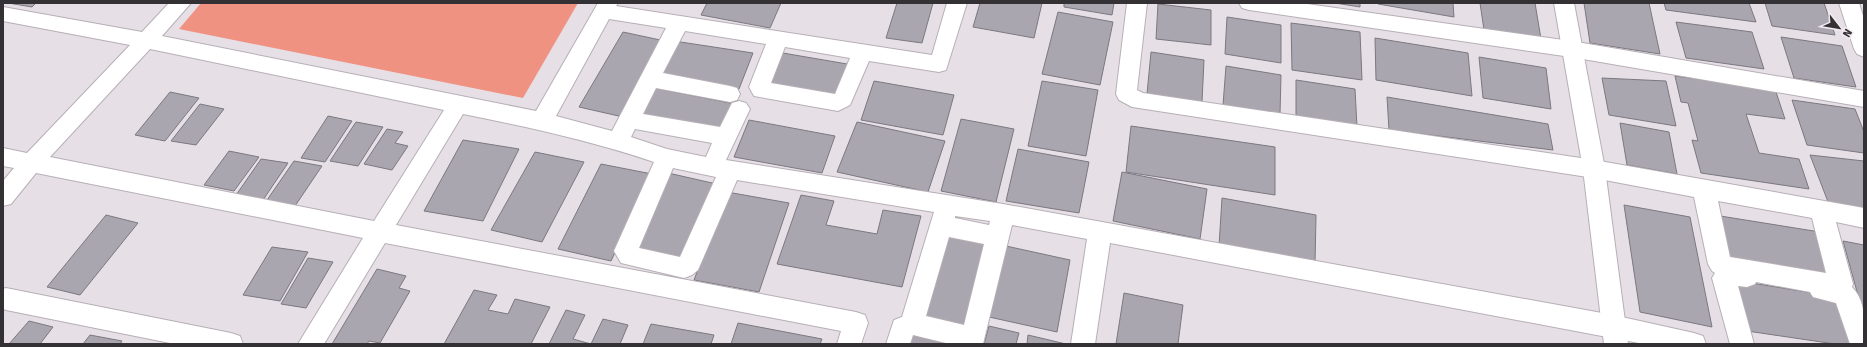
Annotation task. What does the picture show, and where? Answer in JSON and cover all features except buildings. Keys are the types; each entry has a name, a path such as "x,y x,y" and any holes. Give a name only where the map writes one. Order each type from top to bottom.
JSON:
{"street":[{"path":"3,197 31,163 181,3"},
{"path":"542,121 606,7 677,28 861,58 939,64 957,3"},
{"path":"1137,3 1126,94 1139,101 1594,169 1864,218"},
{"path":"1249,3 1571,49 1864,99"},
{"path":"1564,3 1571,49 1594,169 1615,335"},
{"path":"1849,3 1864,50"},
{"path":"3,14 146,40 542,121 618,141 665,163 944,216 998,237"},
{"path":"618,141 677,28"},
{"path":"771,43 759,87 761,90 838,103 844,99 861,58"},
{"path":"752,73 771,43"},
{"path":"650,79 735,101 726,136 723,173 690,263 684,268 629,256 626,251 665,163"},
{"path":"310,344 458,105"},
{"path":"629,120 726,136"},
{"path":"3,157 380,232 856,323 849,344"},
{"path":"1704,189 1720,264 1727,267 1839,286 1841,284 1821,210"},
{"path":"944,216 1003,214 1615,335 1694,344"},
{"path":"898,344 903,328 912,324 971,341 1003,214"},
{"path":"912,324 944,216"},
{"path":"1083,344 1100,232"},
{"path":"652,283 662,262"},
{"path":"1742,344 1724,278 1728,274 1843,294 1848,299 1862,344"},
{"path":"6,298 231,344"}],"shaded area":[{"path":"201,3 578,3 523,98 179,29"}]}
